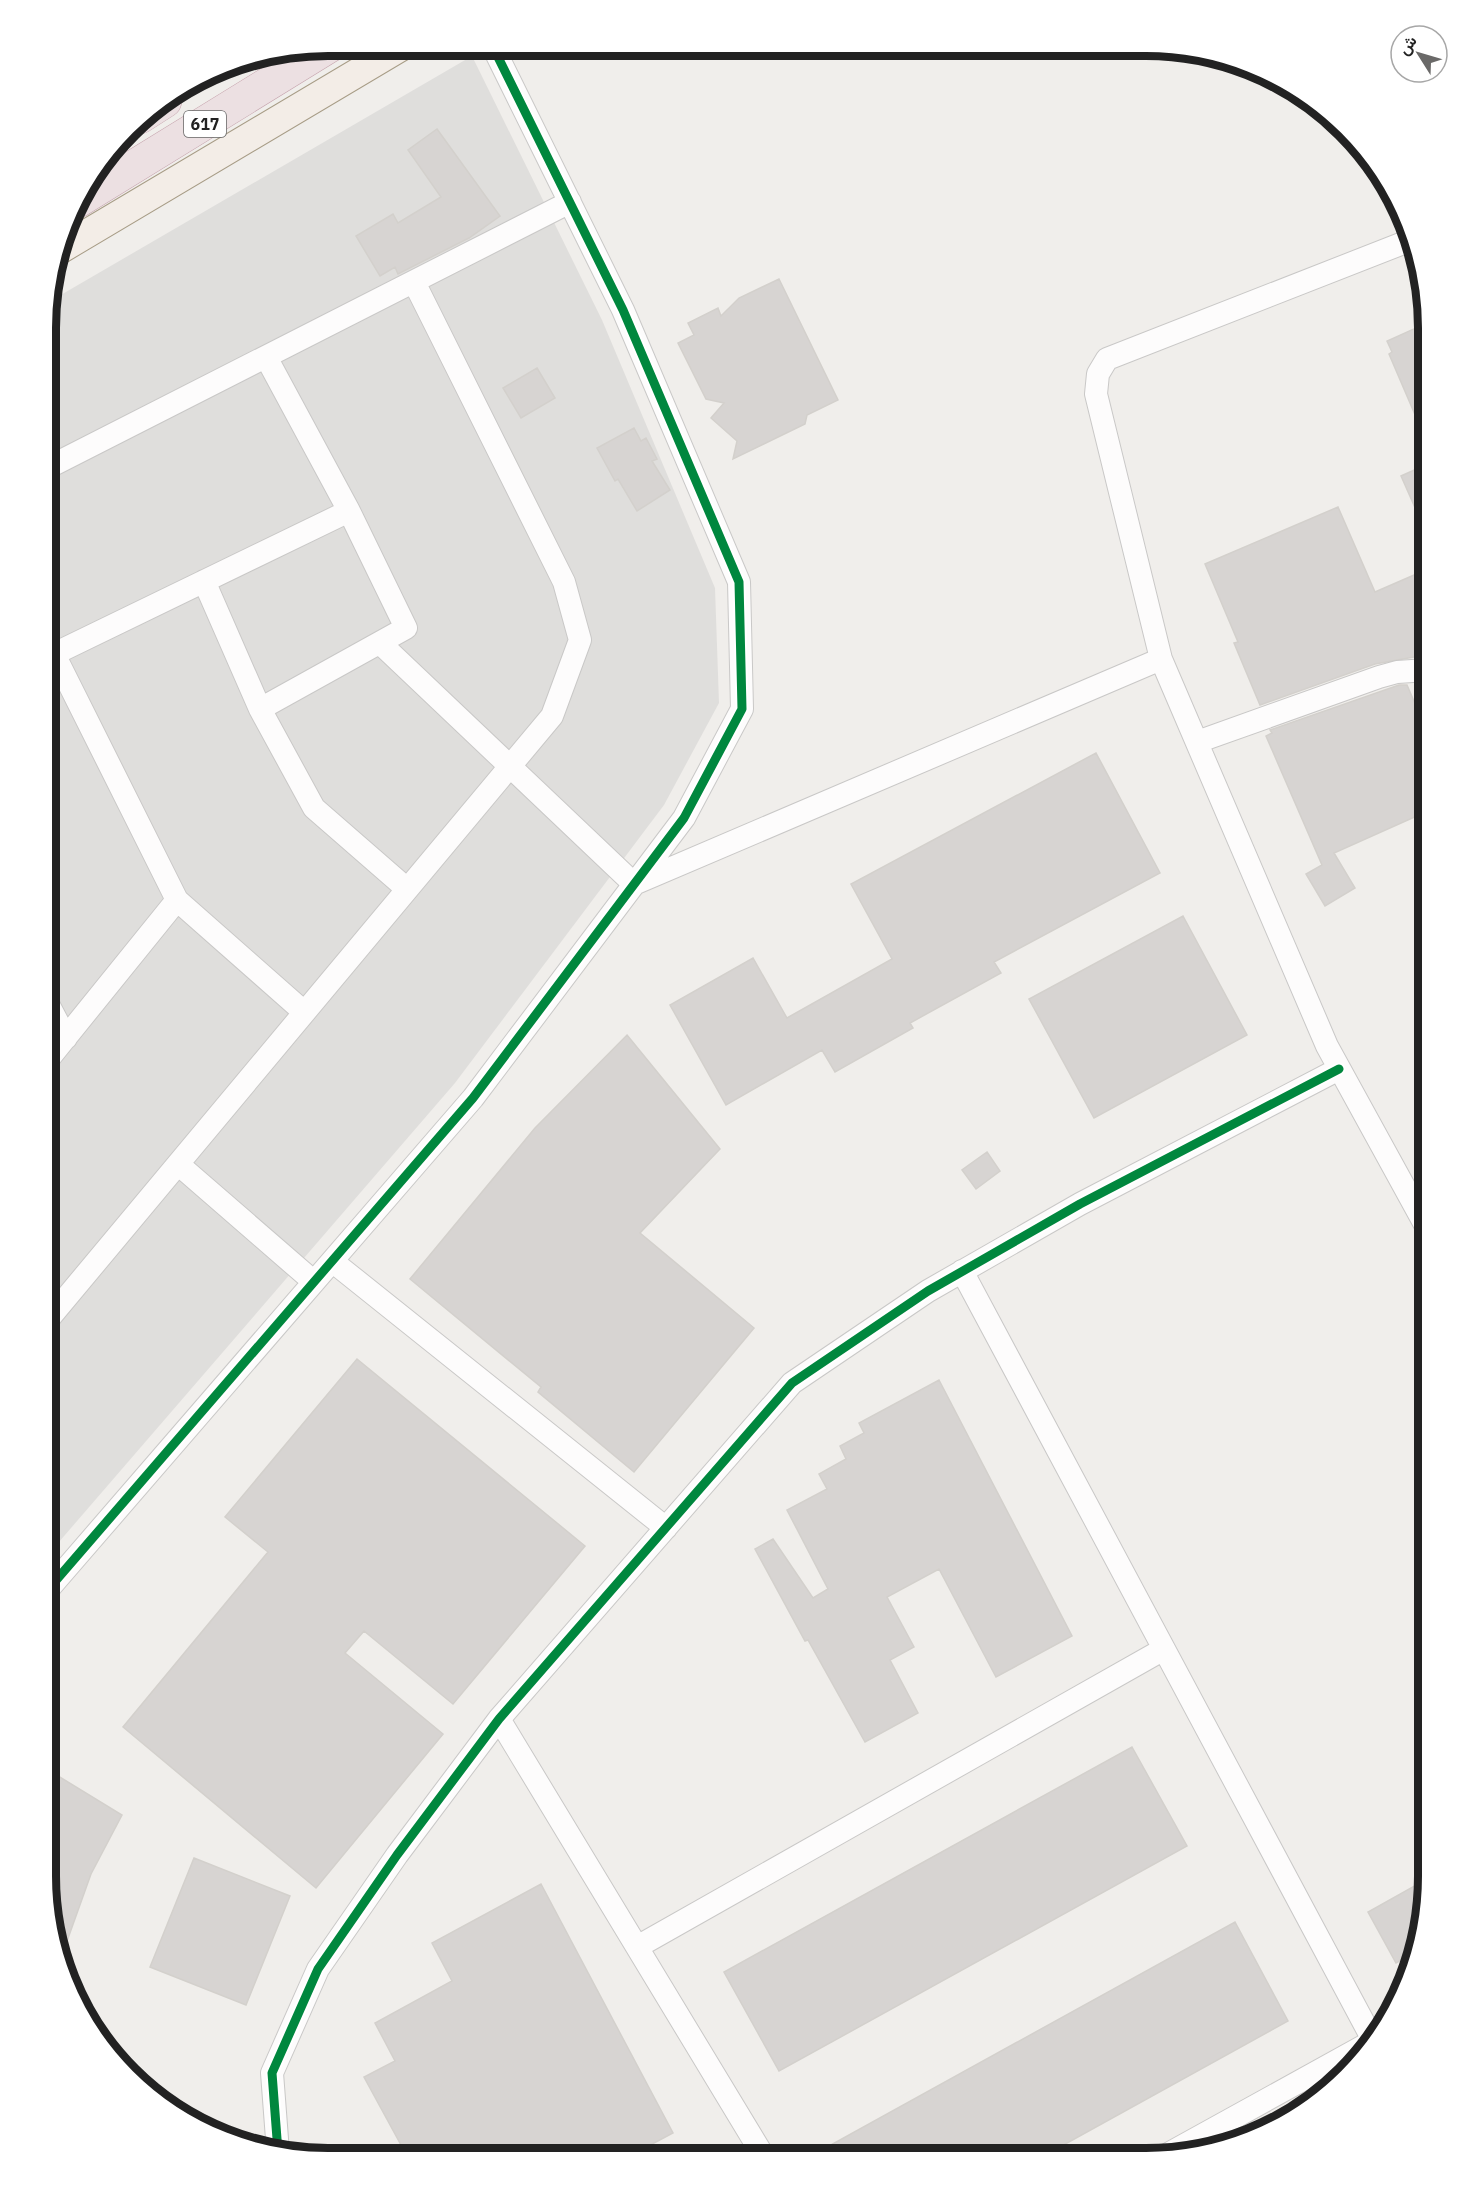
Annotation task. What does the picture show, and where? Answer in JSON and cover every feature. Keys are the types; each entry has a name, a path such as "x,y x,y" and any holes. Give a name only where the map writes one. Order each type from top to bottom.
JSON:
{"highway":[{"name":"617","path":"92,193 313,56"}],"main road":[{"path":"68,245 386,56"}],"street":[{"path":"56,1580 473,1098 684,818 742,709 739,582 623,309 497,56"},
{"path":"56,463 570,202"},
{"path":"1404,242 1107,359 1098,374 1096,394 1161,659 1327,1046 1418,1212"},
{"path":"56,1310 552,716 580,640 564,582 414,282"},
{"path":"260,709 406,628 349,511 266,357"},
{"path":"56,644 204,581 349,511"},
{"path":"204,581 260,709 314,808 407,889"},
{"path":"380,643 634,884"},
{"path":"56,659 177,900 304,1012"},
{"path":"634,884 1161,659"},
{"path":"1197,742 1379,677 1397,672 1418,671"},
{"path":"56,1050 177,900"},
{"path":"56,1019 66,1038"},
{"path":"277,2142 272,2073 318,1969 397,1855 499,1719 792,1383 927,1291 1080,1204 1340,1069"},
{"path":"178,1164 314,1282"},
{"path":"332,1262 666,1528"},
{"path":"962,1271 1367,2032"},
{"path":"637,1947 1164,1649"},
{"path":"499,1719 759,2148"},
{"path":"1186,2144 1353,2052"}],"shaded area":[{"path":"472,56 602,320 715,588 719,703 664,805 455,1083 56,1545 56,310 57,297"}],"building":[{"path":"437,129 500,216 469,238 398,274 395,267 380,276 356,236 393,214 398,223 441,197 408,150"},
{"path":"779,279 838,400 807,415 805,424 733,459 737,441 711,418 724,403 706,399 678,343 694,335 688,323 718,308 721,316 739,298"},
{"path":"1418,327 1418,422 1389,354 1392,352 1387,341"},
{"path":"537,368 555,398 521,418 503,388"},
{"path":"634,428 641,441 646,438 657,459 652,461 670,490 637,511 618,479 615,481 597,448"},
{"path":"1418,468 1418,514 1401,476"},
{"path":"1338,507 1375,592 1418,573 1418,655 1375,664 1260,705 1234,643 1238,642 1205,564"},
{"path":"1399,685 1407,685 1418,711 1418,815 1334,853 1355,888 1325,906 1306,874 1322,865 1266,736 1272,733 1270,730"},
{"path":"1096,753 1160,873 994,962 1001,973 910,1023 913,1028 835,1072 822,1050 726,1105 670,1005 753,958 787,1018 892,959 851,884"},
{"path":"1183,916 1247,1035 1094,1118 1029,999"},
{"path":"627,1035 720,1149 640,1233 754,1328 634,1472 538,1392 541,1387 410,1279 535,1128"},
{"path":"987,1152 1000,1171 976,1189 962,1170"},
{"path":"357,1359 585,1546 453,1704 364,1631 345,1653 443,1734 316,1888 123,1727 268,1552 225,1517"},
{"path":"939,1380 1072,1636 996,1677 939,1569 887,1597 914,1647 890,1660 918,1713 865,1742 808,1640 805,1641 755,1549 773,1539 813,1598 828,1589 787,1510 827,1489 819,1474 846,1459 840,1446 864,1433 859,1423"},
{"path":"1132,1747 1187,1846 779,2071 724,1972"},
{"path":"56,1775 122,1815 91,1874 65,1946 56,1893"},
{"path":"194,1858 290,1896 246,2005 150,1967"},
{"path":"541,1884 673,2133 645,2148 403,2148 364,2077 395,2061 375,2023 452,1981 432,1943"},
{"path":"1417,1884 1412,1928 1404,1958 1396,1963 1368,1912"},
{"path":"1235,1922 1288,2021 1058,2148 825,2148"}],"cycle path":[{"path":"56,1580 473,1098 684,818 742,709 739,582 623,310 497,56"},
{"path":"277,2142 272,2073 318,1969 397,1855 499,1719 792,1383 928,1291 1080,1204 1339,1069"}]}
